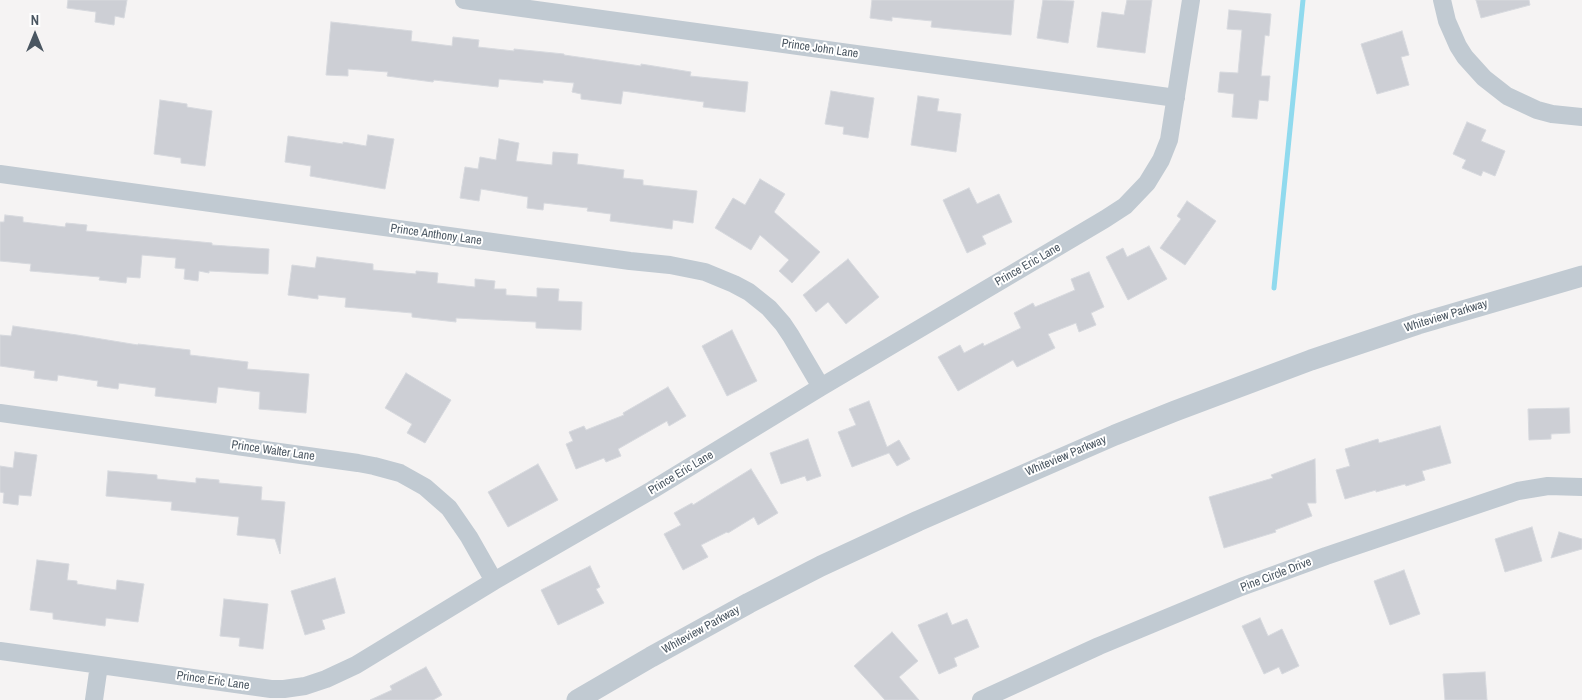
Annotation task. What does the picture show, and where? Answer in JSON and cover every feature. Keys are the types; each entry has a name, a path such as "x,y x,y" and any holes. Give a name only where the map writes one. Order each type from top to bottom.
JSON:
{"street":[{"name":"Prince John Lane","path":"464,0 1176,98"},
{"name":"Prince Eric Lane","path":"0,651 258,688 284,689 305,686 326,679 356,665 494,581 652,490 821,387 1105,220 1125,206 1146,183 1161,160 1171,130 1191,0"},
{"path":"1442,0 1447,21 1458,46 1465,58 1484,78 1508,96 1537,110 1552,114 1582,116"},
{"name":"Prince Anthony Lane","path":"0,174 670,265 705,272 749,292 769,308 791,336 821,387"},
{"name":"Whiteview Parkway","path":"577,700 651,656 821,566 1106,438 1311,360 1418,324 1582,276"},
{"name":"Prince Walter Lane","path":"0,413 358,463 400,473 425,487 448,508 469,537 494,581"},
{"name":"Pine Circle Drive","path":"981,700 1099,646 1241,587 1326,556 1518,491 1563,485 1582,487"},
{"path":"94,700 99,665"}],"building":[{"path":"68,0 127,0 124,18 115,16 114,25 95,22 96,12 67,8"},
{"path":"872,0 1014,0 1011,35 931,27 932,21 892,17 892,21 870,18"},
{"path":"1043,0 1074,1 1068,43 1037,38"},
{"path":"1127,0 1152,0 1145,53 1097,47 1102,12 1124,15"},
{"path":"1476,0 1529,0 1530,5 1481,18"},
{"path":"1229,10 1271,14 1269,36 1265,35 1261,76 1270,76 1268,101 1259,100 1257,119 1232,117 1234,94 1218,92 1220,72 1238,73 1242,30 1227,29"},
{"path":"331,22 412,31 411,41 452,46 453,37 479,40 478,47 564,54 691,72 690,76 748,82 745,112 703,107 704,102 623,91 621,104 581,99 581,94 572,92 574,83 543,80 543,83 499,79 498,87 434,80 433,82 387,76 388,72 348,69 348,76 326,75"},
{"path":"1402,31 1409,55 1401,57 1409,85 1377,94 1361,44"},
{"path":"831,91 874,98 868,138 843,134 844,127 825,124"},
{"path":"918,96 939,99 937,111 961,114 956,152 911,145"},
{"path":"160,100 187,104 187,107 212,111 205,166 181,163 181,158 154,154"},
{"path":"1467,122 1486,130 1481,141 1505,151 1495,176 1483,171 1481,176 1462,168 1466,160 1453,154"},
{"path":"368,135 394,139 385,189 310,176 311,166 285,162 288,136 366,146"},
{"path":"499,139 519,143 516,161 552,165 553,152 578,154 577,164 624,170 623,178 643,180 643,185 697,191 693,223 673,220 672,229 610,221 611,214 587,211 588,208 544,203 543,210 527,208 528,197 481,189 479,201 460,198 465,167 478,169 480,157 496,160"},
{"path":"760,179 785,194 774,212 820,252 792,283 779,271 789,260 760,235 751,250 715,228 733,198 745,205"},
{"path":"969,188 977,204 999,194 1012,222 982,236 986,244 967,253 943,200"},
{"path":"1187,201 1216,221 1185,265 1160,248 1181,219 1177,216"},
{"path":"5,215 23,217 23,222 65,227 66,223 87,225 86,231 212,243 212,245 269,249 268,274 209,271 209,273 199,271 198,281 184,279 185,269 175,268 176,258 142,255 140,278 127,277 126,283 99,280 100,277 30,271 31,264 0,261 0,222 4,222"},
{"path":"1149,246 1167,279 1128,300 1106,257 1123,248 1127,257"},
{"path":"317,257 373,264 373,270 416,274 416,271 438,273 437,283 475,287 475,279 495,281 494,289 506,289 506,295 537,297 537,288 559,289 558,301 582,302 581,330 536,328 536,322 456,318 456,322 412,317 412,313 345,307 346,298 318,295 318,299 288,295 292,265 315,268"},
{"path":"848,259 879,297 846,324 828,302 816,312 803,295"},
{"path":"1089,272 1104,307 1091,313 1096,325 1079,332 1076,323 1048,334 1055,348 1017,367 1013,360 958,391 938,357 960,345 964,353 983,343 984,346 1021,328 1014,313 1033,303 1035,307 1075,290 1071,279"},
{"path":"13,326 138,345 190,350 190,355 248,362 247,369 309,374 306,413 259,409 260,392 218,387 216,403 155,396 156,388 119,383 118,389 97,386 98,381 58,375 57,381 34,378 35,371 0,366 0,335 11,336"},
{"path":"732,330 757,381 727,396 702,346"},
{"path":"406,373 451,400 425,443 407,433 412,424 385,408"},
{"path":"668,387 686,416 669,426 667,421 618,449 621,456 606,462 604,458 576,469 566,444 573,441 569,432 584,426 586,430 624,415 623,413"},
{"path":"869,401 887,447 899,440 910,459 897,466 889,453 852,467 838,432 856,425 849,409"},
{"path":"1569,408 1570,433 1551,434 1551,439 1529,440 1528,409"},
{"path":"1440,426 1451,463 1422,471 1425,480 1406,486 1405,484 1376,492 1376,490 1345,499 1336,470 1350,466 1345,449 1378,439 1379,443"},
{"path":"808,439 821,476 807,481 805,476 781,484 770,453"},
{"path":"15,452 37,455 31,496 19,495 18,505 3,503 4,493 0,492 0,466 13,468"},
{"path":"1315,459 1316,503 1307,503 1312,516 1275,530 1276,532 1224,548 1209,497 1273,478 1271,475"},
{"path":"538,464 558,500 508,527 488,492"},
{"path":"751,469 778,513 758,525 754,517 728,533 701,545 708,557 683,570 664,534 681,525 674,513 692,503 693,505"},
{"path":"108,471 157,475 157,479 196,483 196,478 219,480 219,483 262,487 261,500 285,502 280,554 275,539 237,535 239,517 171,510 172,502 106,496"},
{"path":"1532,527 1542,561 1505,572 1495,539"},
{"path":"1559,532 1582,539 1582,549 1551,558"},
{"path":"37,560 69,564 67,580 77,581 77,584 116,590 117,580 144,584 138,622 106,618 105,626 53,619 53,613 30,610"},
{"path":"590,566 600,587 596,589 604,603 558,625 541,590"},
{"path":"1404,570 1420,614 1390,625 1374,581"},
{"path":"335,578 345,613 322,620 325,629 305,635 291,591"},
{"path":"224,599 268,604 263,649 239,646 240,638 220,636"},
{"path":"947,613 952,625 967,619 979,647 954,658 957,666 939,674 918,625"},
{"path":"1260,618 1268,636 1282,629 1299,666 1282,674 1279,667 1264,674 1242,626"},
{"path":"892,632 918,661 899,677 919,700 885,700 854,666"},
{"path":"426,667 442,695 433,700 370,700 392,690 390,686"},
{"path":"1485,672 1487,700 1445,700 1443,674"}],"waterway":[{"path":"1274,288 1303,0"}]}
